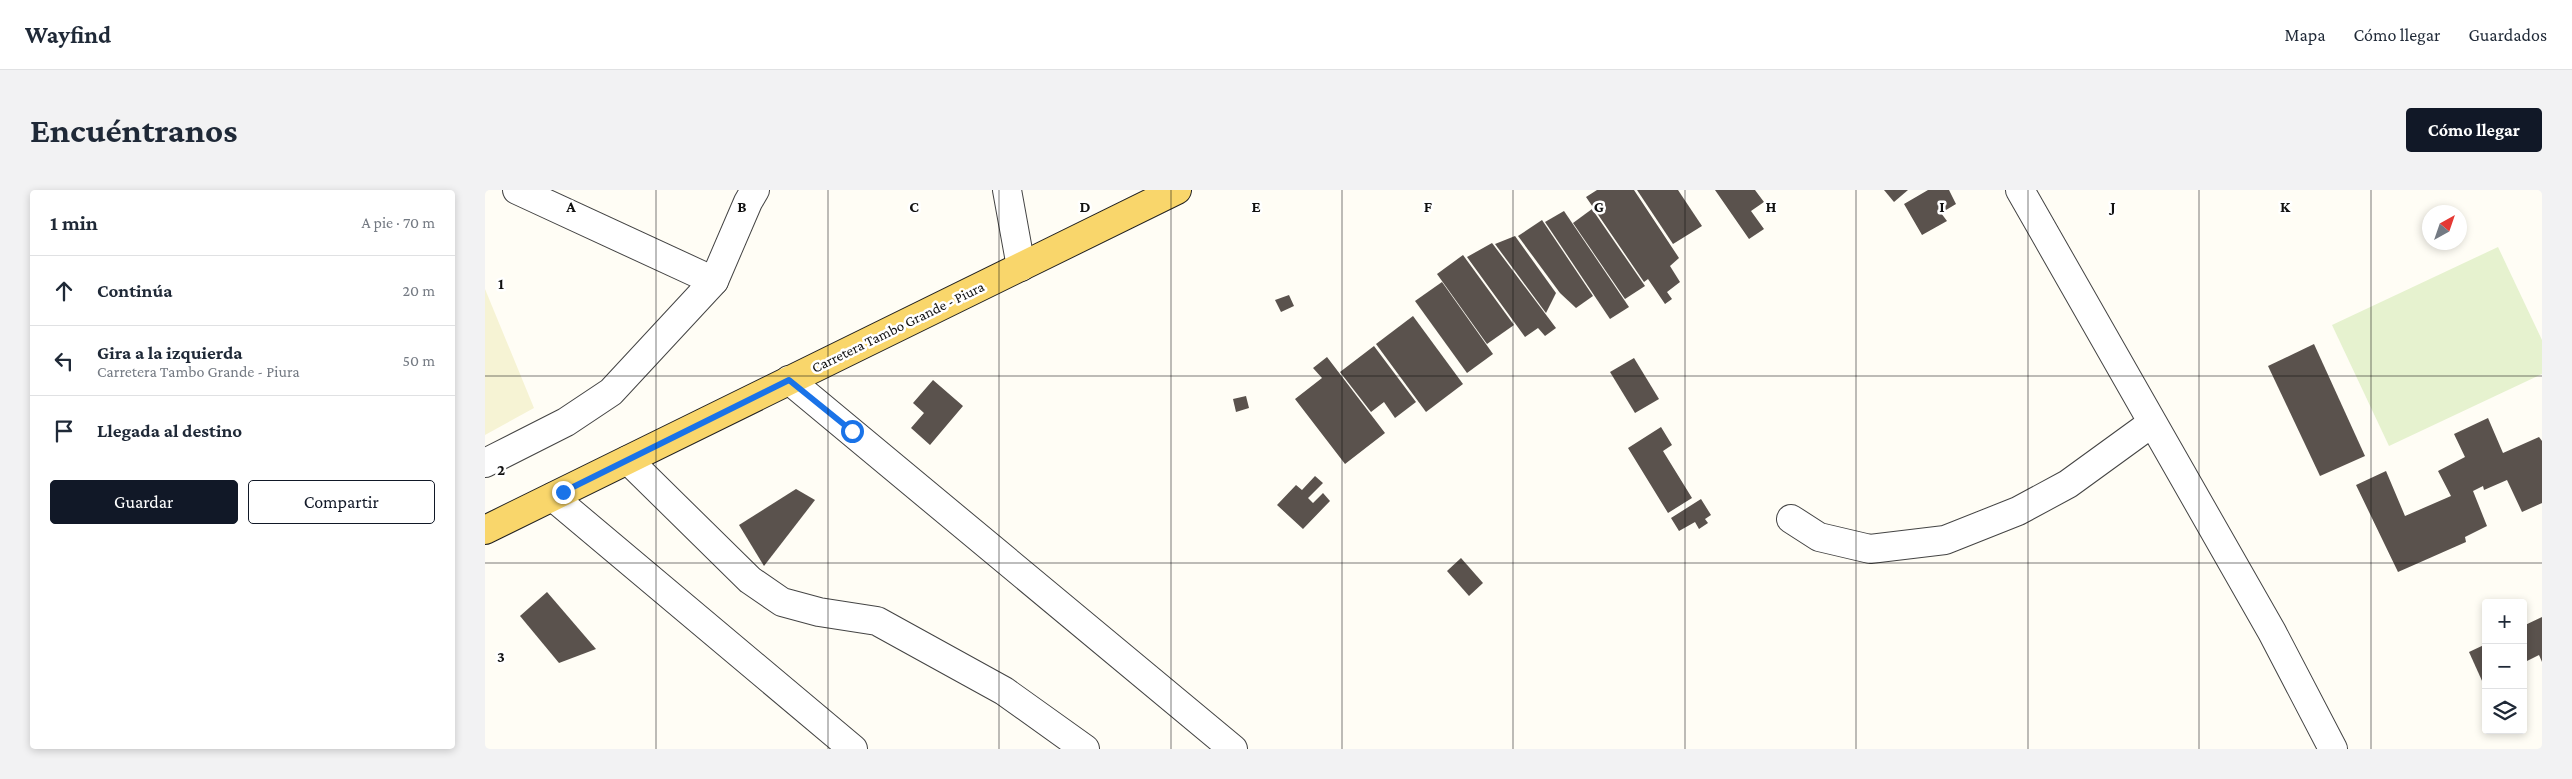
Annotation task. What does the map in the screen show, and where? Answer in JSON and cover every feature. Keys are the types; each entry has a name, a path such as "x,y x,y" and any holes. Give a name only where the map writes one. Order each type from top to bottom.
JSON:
{"main road":[{"name":"Carretera Tambo Grande - Piura","path":"485,530 1177,190"}],"street":[{"path":"517,190 714,282"},
{"path":"485,463 566,422 611,392 714,282 747,202 755,190"},
{"path":"1007,190 1021,267"},
{"path":"2020,190 2272,632 2333,749"},
{"path":"789,380 1233,749"},
{"path":"1791,519 1819,537 1871,549 1945,540 2018,512 2068,484 2152,423"},
{"path":"628,460 750,580 782,602 819,612 877,621 1004,691 1085,749"},
{"path":"553,497 853,749"}],"shaded area":[{"path":"485,289 534,408 485,435"}],"green space":[{"path":"2498,247 2542,340 2542,374 2389,446 2332,325"}],"building":[{"path":"1597,190 1634,190 1679,258 1670,266 1680,282 1667,292 1672,299 1665,304 1648,279 1644,282 1586,197"},
{"path":"1637,190 1678,190 1702,226 1673,244"},
{"path":"1715,190 1755,190 1764,202 1751,211 1764,229 1749,239"},
{"path":"1884,190 1908,190 1894,202"},
{"path":"1928,190 1949,190 1956,204 1941,213 1947,221 1922,235 1904,204"},
{"path":"1592,209 1645,286 1625,299 1573,223"},
{"path":"1564,211 1629,307 1610,319 1545,222"},
{"path":"1542,220 1593,296 1576,308 1560,293 1518,236"},
{"path":"1515,236 1556,293 1546,313 1495,244"},
{"path":"1492,243 1556,328 1545,336 1538,328 1525,337 1467,257"},
{"path":"1463,255 1514,325 1487,344 1437,274"},
{"path":"1442,282 1493,354 1467,373 1415,301"},
{"path":"1289,295 1294,306 1281,312 1275,300"},
{"path":"1413,316 1463,384 1426,412 1376,344"},
{"path":"2314,344 2365,456 2320,476 2268,366"},
{"path":"1374,346 1416,402 1395,418 1384,402 1371,412 1340,372"},
{"path":"1327,357 1385,433 1345,464 1295,399 1322,378 1313,368"},
{"path":"1634,358 1659,399 1635,413 1610,372"},
{"path":"933,380 963,406 930,445 911,428 924,413 913,403"},
{"path":"1246,396 1249,408 1236,412 1233,399"},
{"path":"2488,418 2503,453 2539,437 2542,441 2542,503 2522,512 2507,480 2484,490 2483,486 2473,491 2487,526 2465,537 2466,542 2398,572 2356,485 2386,471 2405,516 2451,496 2438,471 2465,457 2454,434"},
{"path":"1661,427 1672,445 1663,451 1692,498 1668,513 1628,448"},
{"path":"1315,476 1323,483 1308,498 1313,503 1323,493 1330,501 1303,529 1277,505 1296,485 1302,490"},
{"path":"796,489 815,500 764,566 739,525"},
{"path":"1701,499 1711,515 1705,519 1708,523 1699,529 1695,522 1679,531 1671,518"},
{"path":"1461,558 1483,583 1469,596 1447,571"},
{"path":"547,592 596,649 559,663 520,616"},
{"path":"2542,617 2542,662 2539,655 2527,661 2527,624"},
{"path":"2482,646 2482,681 2469,652"}],"route":[{"path":"563,492 789,380 852,431"}]}
